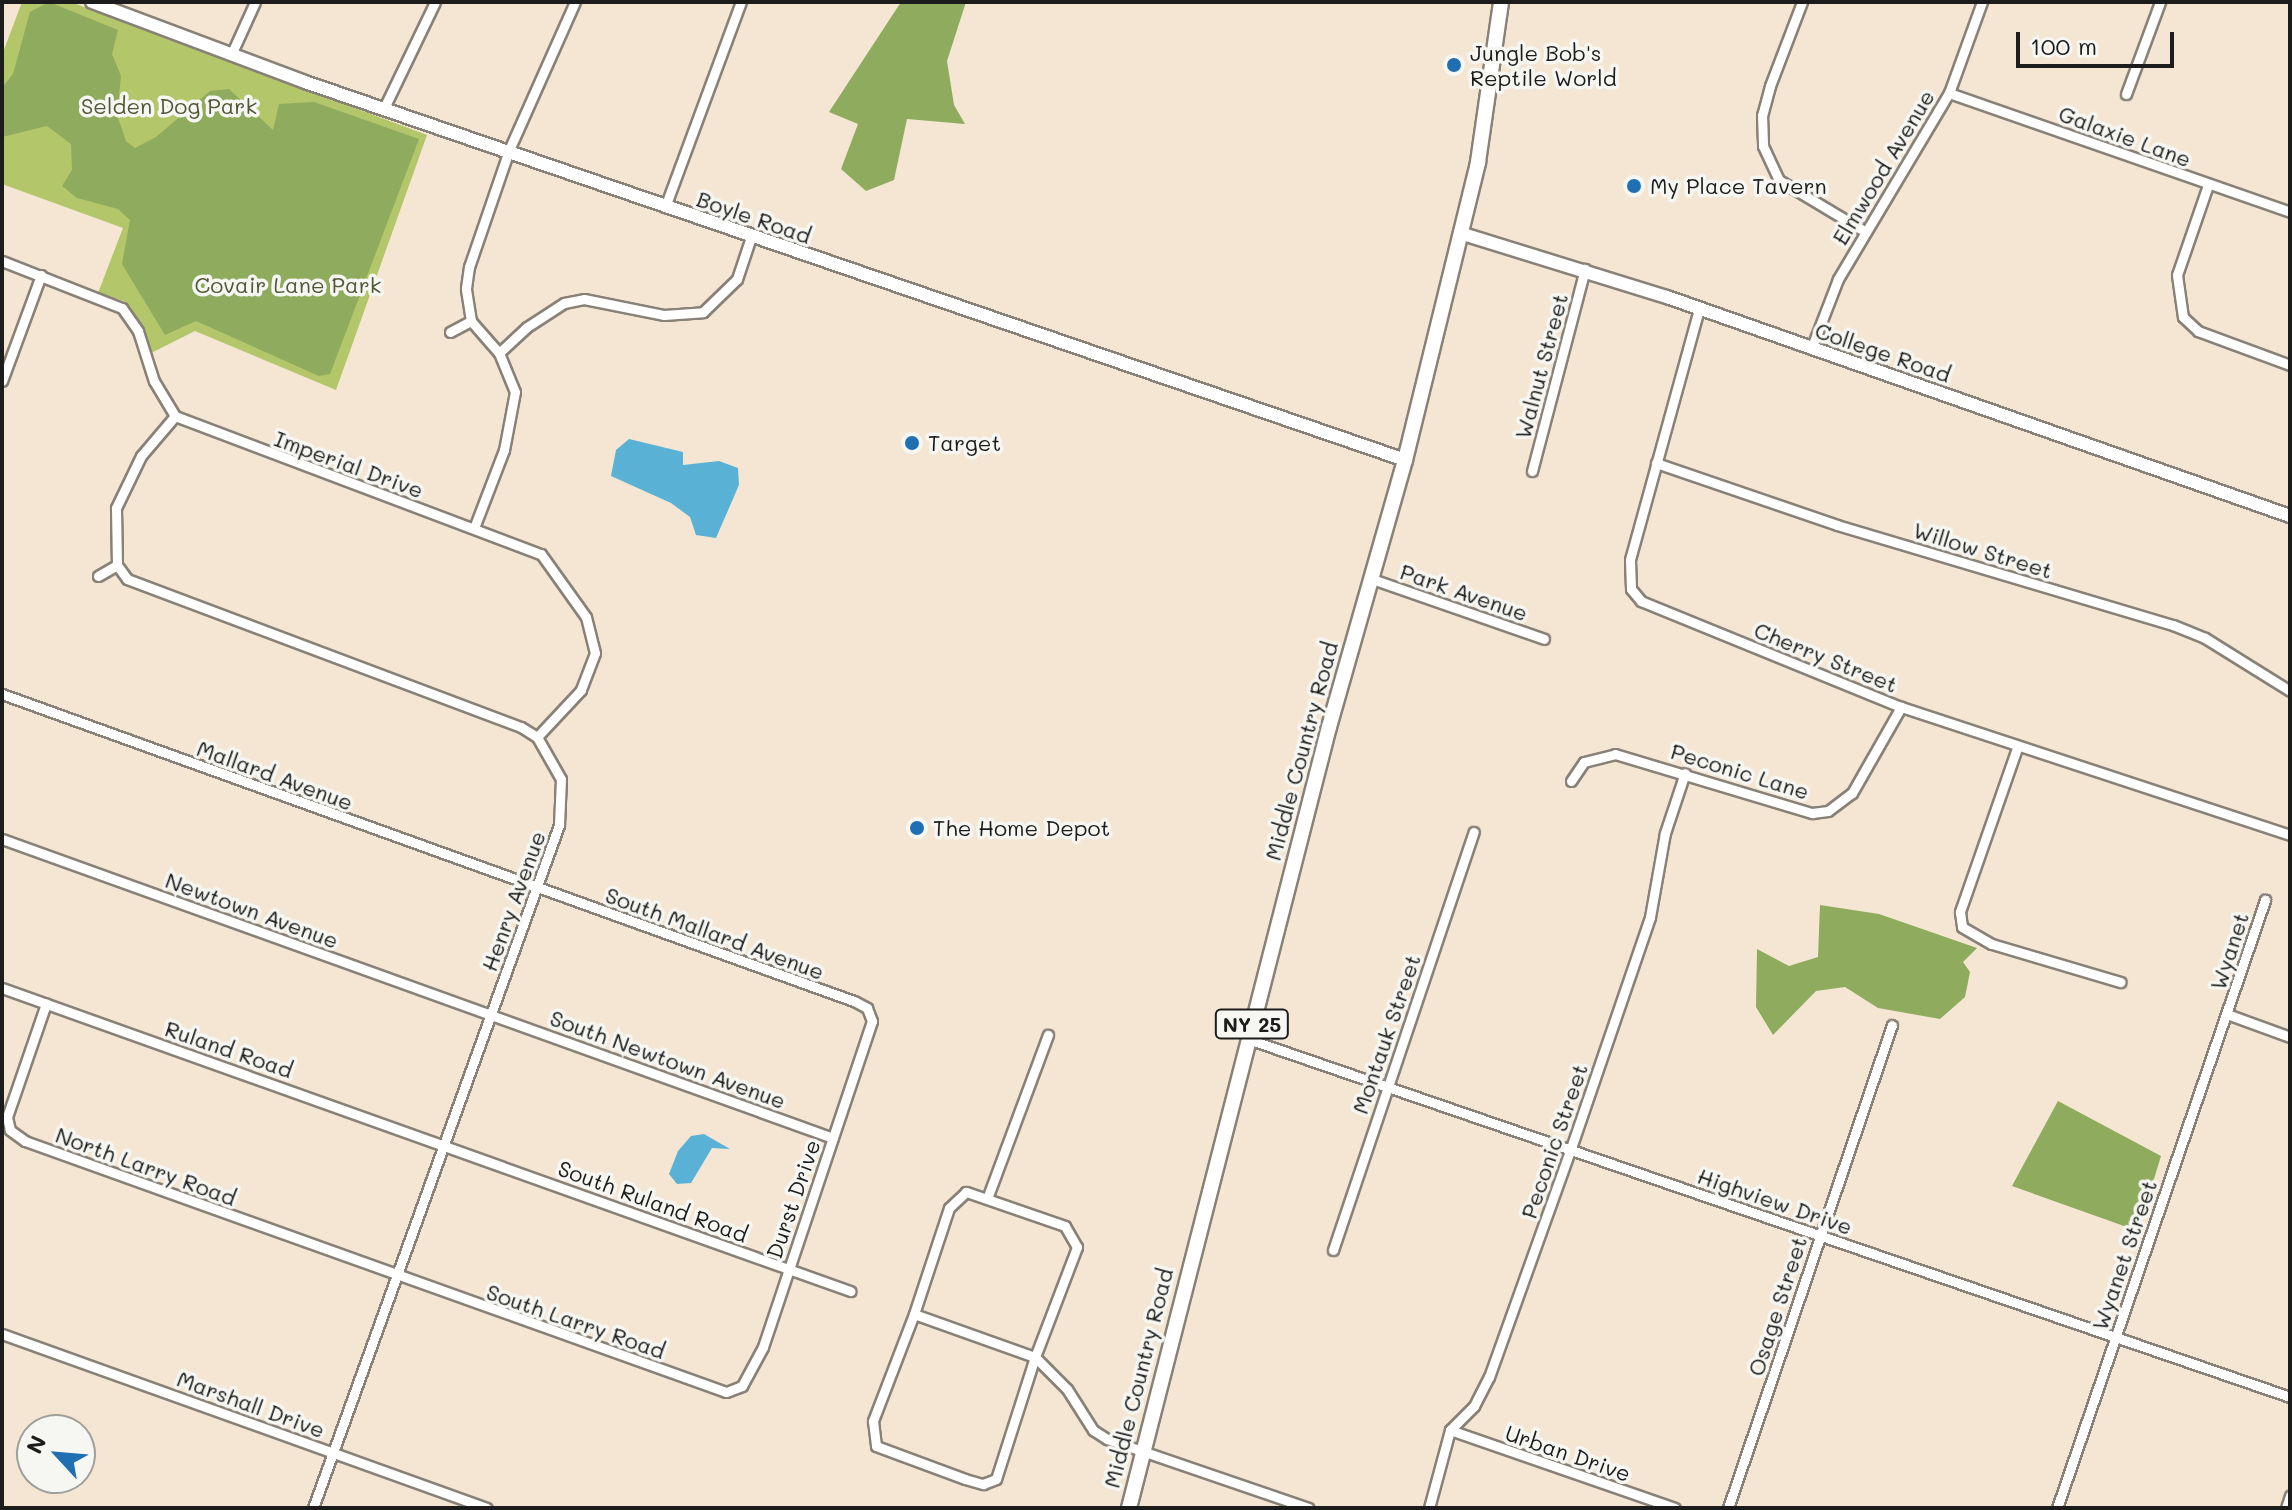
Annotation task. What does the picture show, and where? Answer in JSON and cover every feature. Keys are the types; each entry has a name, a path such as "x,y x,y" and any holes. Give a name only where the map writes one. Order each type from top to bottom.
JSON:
{"main road":[{"name":"Middle Country Road","path":"1129,1508 1248,1039 1405,460 1478,162 1501,2"}],"street":[{"name":"Boyle Road","path":"92,2 231,55 385,106 751,237 1405,460"},
{"path":"231,55 255,2"},
{"path":"385,106 435,2"},
{"path":"474,528 514,408 512,378 499,353 471,321 466,288 469,267 509,150 575,2"},
{"path":"665,207 741,2"},
{"path":"1802,2 1762,115 1763,146 1779,180 1866,232"},
{"name":"Elmwood Avenue","path":"1811,349 1838,279 1949,93 1982,2"},
{"path":"2126,94 2160,2"},
{"name":"Galaxie Lane","path":"1949,93 2290,212"},
{"path":"2208,185 2177,275 2183,317 2198,331 2290,365"},
{"name":"College Road","path":"1460,233 1585,269 2290,516"},
{"path":"499,353 536,319 564,303 584,299 664,315 703,312 737,279 751,237"},
{"path":"2,261 110,301 130,316 154,381 175,416 141,456 116,508 117,565 127,579 145,589 495,717 537,737"},
{"name":"Walnut Street","path":"1532,471 1585,269"},
{"path":"2,381 41,275"},
{"name":"Cherry Street","path":"1699,309 1630,560 1631,589 1641,601 1901,707 2017,748 2290,835"},
{"path":"450,332 471,321"},
{"name":"Imperial Drive","path":"175,416 541,554 558,571 594,635 591,670 581,690 537,737"},
{"name":"Willow Street","path":"1656,463 1837,525 2173,625 2205,638 2290,691"},
{"path":"98,576 117,565"},
{"name":"Park Avenue","path":"1372,579 1544,639"},
{"name":"Mallard Avenue","path":"2,694 536,889"},
{"name":"Peconic Lane","path":"1571,781 1584,762 1615,754 1812,813 1828,811 1852,793 1901,707"},
{"name":"Henry Avenue","path":"313,1508 536,889 563,801 555,763 537,737"},
{"path":"2017,748 1960,912 1962,927 1992,944 2120,982"},
{"name":"Peconic Street","path":"1429,1508 1450,1430 1474,1406 1489,1377 1570,1151 1650,917 1665,833 1685,773"},
{"name":"Montauk Street","path":"1333,1250 1474,832"},
{"name":"Newtown Avenue","path":"2,839 490,1014"},
{"name":"South Mallard Avenue","path":"536,889 854,1001 867,1008 872,1021"},
{"name":"Wyanet","path":"2227,1014 2265,900"},
{"name":"Ruland Road","path":"2,988 444,1144"},
{"name":"North Larry Road","path":"46,1004 7,1117 10,1130 25,1141 398,1275"},
{"name":"South Newtown Avenue","path":"490,1014 833,1138"},
{"path":"2227,1014 2290,1037"},
{"name":"Wyanet Street","path":"2057,1508 2227,1014"},
{"name":"Durst Drive","path":"742,1386 763,1347 872,1021"},
{"name":"Osage Street","path":"1728,1508 1892,1025"},
{"path":"988,1196 1048,1035"},
{"name":"Highview Drive","path":"1248,1039 2115,1334 2290,1397"},
{"name":"South Ruland Road","path":"444,1144 850,1291"},
{"path":"966,1192 988,1196 1065,1226 1073,1235 1077,1247 1035,1357 996,1479 983,1484 876,1446 871,1435 914,1314 949,1208 966,1192"},
{"name":"South Larry Road","path":"398,1275 714,1390 735,1392 742,1386"},
{"path":"914,1314 1035,1357 1067,1389 1093,1430 1143,1452 1309,1508"},
{"name":"Marshall Drive","path":"2,1334 487,1508"},
{"name":"Urban Drive","path":"1450,1430 1675,1508"},
{"path":"2286,1508 2290,1496"}],"green space":[{"name":"Covair Lane Park","path":"22,2 71,2 427,135 336,390 195,331 151,353 143,326 124,301 98,293 123,228 2,184 2,55"},
{"name":"Covair Lane Park","path":"49,2 118,30 112,54 121,76 117,115 126,141 135,148 156,137 210,91 229,89 273,130 279,104 314,102 419,139 330,374 319,376 196,321 165,335 122,264 130,220 118,209 77,198 62,186 72,170 71,144 47,126 2,137 2,88 13,74 30,12"},
{"path":"901,2 966,2 947,61 954,105 965,124 907,119 894,180 866,191 841,169 858,124 829,112"},
{"path":"1820,905 1879,914 1977,948 1963,962 1970,972 1965,997 1940,1019 1878,1008 1845,987 1816,991 1773,1035 1756,1007 1757,949 1789,966 1818,957"},
{"path":"2058,1101 2161,1156 2138,1231 2012,1186"}],"water":[{"path":"629,439 683,452 683,465 719,461 738,468 739,485 716,538 696,535 690,517 671,503 611,476 616,450"},
{"path":"704,1134 730,1149 712,1148 691,1183 677,1184 669,1174 678,1151 691,1136"}],"place":[{"name":"Jungle Bob's Reptile World","path":"1454,65"},
{"name":"My Place Tavern","path":"1634,186"},
{"name":"Target","path":"912,443"},
{"name":"The Home Depot","path":"917,828"}],"park label":[{"name":"Selden Dog Park","path":"169,106"}]}
